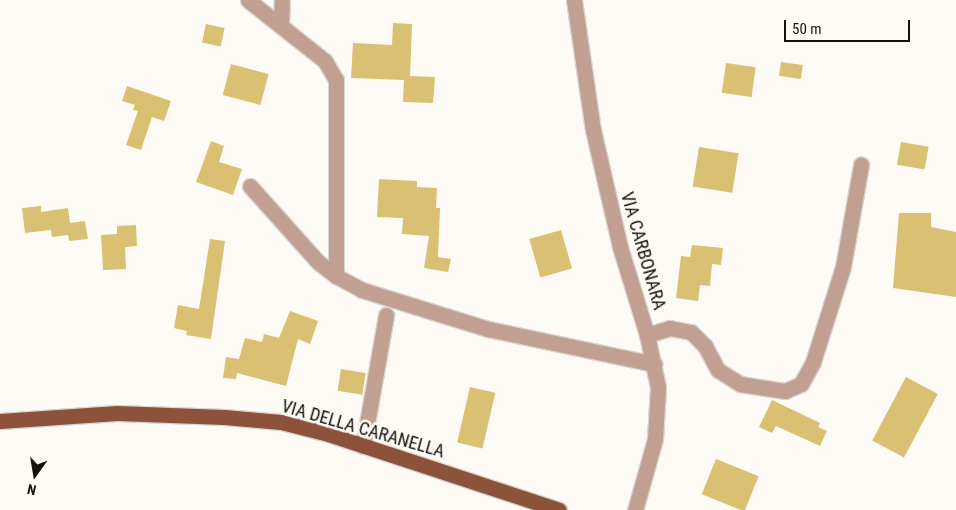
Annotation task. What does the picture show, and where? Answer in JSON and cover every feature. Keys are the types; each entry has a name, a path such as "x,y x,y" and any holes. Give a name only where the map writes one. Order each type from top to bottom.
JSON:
{"main road":[{"name":"VIA DELLA CARANELLA","path":"0,421 97,414 244,418 287,424 364,446 559,510"}],"street":[{"path":"248,0 325,61 336,80 336,276"},
{"path":"280,25 282,0"},
{"name":"VIA CARBONARA","path":"574,0 593,130 620,247 648,335 659,396 657,425 649,466 635,510"},
{"path":"648,335 670,328 691,332 705,346 718,370 740,384 785,391 801,384 813,362 843,267 861,165"},
{"path":"250,186 318,262 336,276 362,290 480,326 654,364"},
{"path":"364,446 386,314"}],"building":[{"path":"393,23 412,24 410,76 435,77 433,103 403,102 404,80 351,78 353,43 392,45"},
{"path":"206,24 225,28 221,47 202,43"},
{"path":"781,62 803,65 801,79 779,76"},
{"path":"726,63 756,67 752,97 722,93"},
{"path":"231,64 269,74 260,105 223,95"},
{"path":"127,86 171,101 164,121 152,117 141,150 126,145 138,111 133,110 135,105 122,101"},
{"path":"211,141 224,146 219,162 242,169 233,195 196,182"},
{"path":"901,142 929,147 925,170 897,165"},
{"path":"699,147 739,153 732,193 693,187"},
{"path":"379,179 417,181 417,187 437,188 436,208 440,208 438,257 451,259 448,272 424,268 429,236 402,234 403,218 377,217"},
{"path":"41,206 41,212 68,208 70,223 85,221 88,239 69,241 68,235 52,237 51,230 25,233 22,208"},
{"path":"899,213 931,213 931,227 956,232 956,297 893,288"},
{"path":"136,225 137,246 125,247 126,269 103,270 101,235 117,234 117,226"},
{"path":"561,230 572,268 540,278 529,239"},
{"path":"210,239 225,241 211,339 186,335 187,331 174,328 178,305 199,309"},
{"path":"692,245 723,248 721,265 712,264 710,286 700,285 698,301 676,298 681,256 690,257"},
{"path":"290,311 318,321 310,344 298,339 286,386 237,373 236,379 223,378 226,357 239,359 245,338 262,342 264,334 279,338"},
{"path":"341,369 366,373 362,395 338,391"},
{"path":"906,377 938,394 904,457 872,441"},
{"path":"470,387 495,393 483,448 457,443"},
{"path":"772,400 820,423 818,427 827,431 820,446 776,426 772,433 759,427"},
{"path":"716,459 759,476 745,510 702,494"}]}
